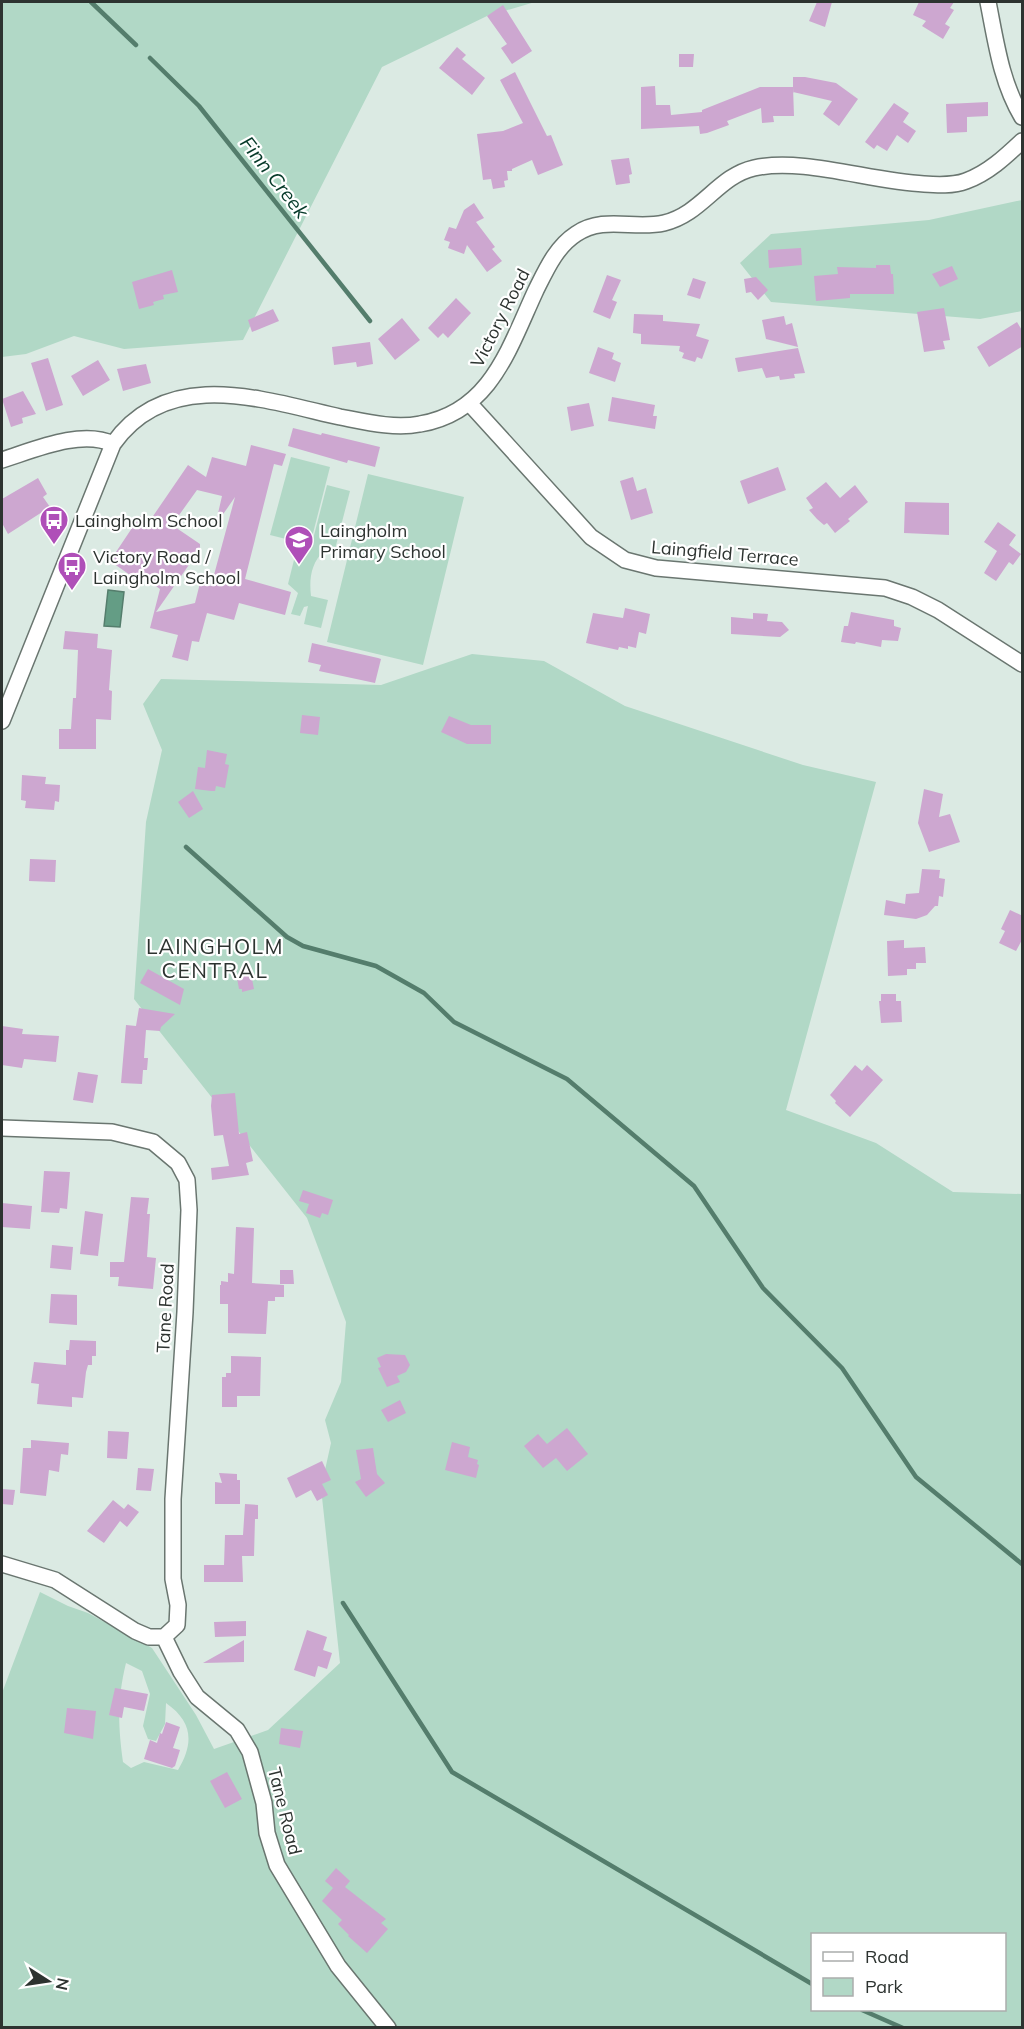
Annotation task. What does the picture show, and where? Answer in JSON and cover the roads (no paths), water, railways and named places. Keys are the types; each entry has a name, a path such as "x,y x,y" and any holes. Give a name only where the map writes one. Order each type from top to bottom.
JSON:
{"street":[{"path":"988,2 1004,76 1012,99 1023,117"},
{"name":"Victory Road","path":"2,721 113,444 130,422 142,413 174,399 191,395 213,394 256,398 359,421 418,425 433,421 470,404 494,378 550,263 569,239 589,227 613,223 649,225 672,221 690,212 734,175 767,166 792,166 911,184 942,185 964,182 988,170 1023,141"},
{"name":"Laingfield Terrace","path":"470,404 591,537 625,560 656,568 885,588 912,597 938,610 1023,664"},
{"path":"2,460 63,442 88,438 102,438 113,444"},
{"name":"Tane Road","path":"2,1128 112,1132 153,1142 178,1163 187,1180 189,1210 185,1312 173,1499 173,1579 178,1615 177,1625 164,1637 181,1672 197,1697 237,1730 250,1752 264,1803 267,1833 278,1865 338,1966 388,2028"},
{"path":"2,1564 55,1580 135,1631 149,1636 164,1637"}],"waterway":[{"name":"Finn Creek","path":"91,2 136,45"},
{"name":"Finn Creek","path":"150,58 199,106 370,321"},
{"path":"186,847 287,937 303,946 376,966 424,993 454,1022 567,1079 694,1186 763,1288 842,1368 916,1477 1022,1564"},
{"path":"343,1603 452,1772 811,1983"},
{"path":"864,2011 903,2028"}],"place":[{"name":"Laingholm School","path":"54,546"},
{"name":"Laingholm Primary School","path":"299,566"},
{"name":"Victory Road / Laingholm School","path":"72,592"}],"district":[{"name":"LAINGHOLM CENTRAL","path":"215,958"}]}
